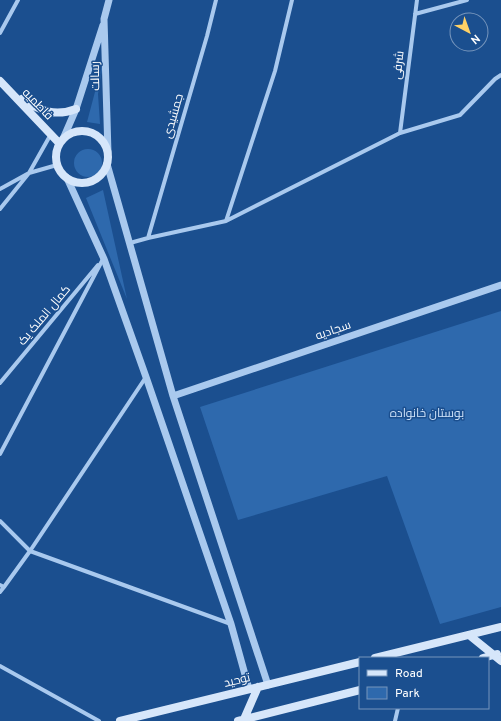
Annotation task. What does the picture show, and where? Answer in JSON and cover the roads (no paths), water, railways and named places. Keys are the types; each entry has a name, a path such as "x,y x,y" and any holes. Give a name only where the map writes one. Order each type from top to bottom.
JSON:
{"main road":[{"path":"2,84 35,108 52,113 67,112 76,109"},
{"name":"فاطمیه","path":"2,84 51,134 61,141"},
{"path":"75,131 90,132 96,135 106,146 108,153 107,164 103,172 98,177 82,183 74,182 67,178 57,165 56,158 61,141 75,131"},
{"path":"380,657 501,627"},
{"path":"469,635 497,654 501,661"},
{"path":"486,657 497,654"},
{"name":"توحید","path":"120,721 359,662"},
{"path":"242,720 254,688"},
{"path":"242,720 359,690"}],"street":[{"path":"0,33 18,0"},
{"name":"رسالت","path":"108,153 104,19 109,0"},
{"name":"جمشیدی","path":"148,238 207,36 216,0"},
{"path":"226,221 275,71 292,0"},
{"name":"شرفی","path":"400,133 417,0"},
{"path":"415,14 467,0"},
{"path":"61,141 76,109 104,19"},
{"path":"130,243 226,221 400,133 460,115 495,78 501,75"},
{"path":"0,209 30,173 51,134"},
{"path":"107,164 173,396 268,685"},
{"path":"0,189 30,173 57,165"},
{"path":"67,178 104,259 254,688"},
{"path":"0,454 104,259"},
{"name":"کمال الملک یک","path":"0,383 104,259"},
{"name":"سجادیه","path":"173,396 501,285"},
{"path":"0,592 2,586 30,551 146,377"},
{"path":"0,521 30,551 231,624"},
{"path":"0,666 99,721"},
{"path":"395,721 398,709"}],"park label":[{"name":"بوستان خانواده","path":"427,413"}]}
